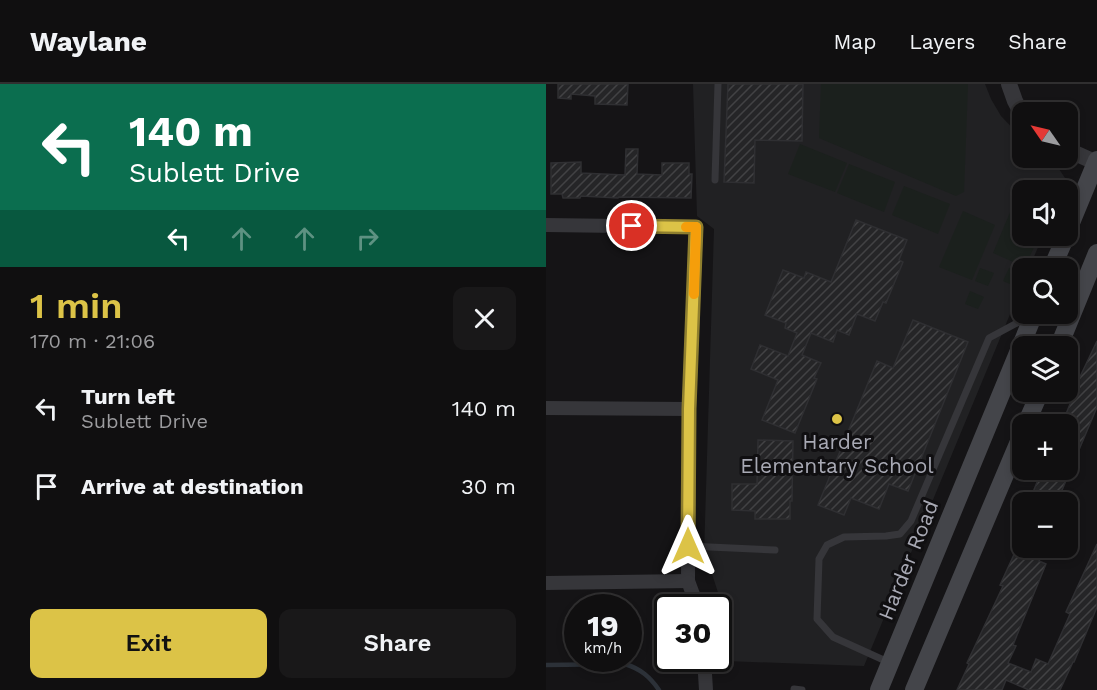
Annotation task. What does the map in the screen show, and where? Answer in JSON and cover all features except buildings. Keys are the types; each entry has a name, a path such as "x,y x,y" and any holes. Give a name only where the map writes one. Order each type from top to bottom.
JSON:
{"main road":[{"path":"1078,206 1096,162"},
{"path":"1063,336 1097,253"},
{"name":"Harder Road","path":"879,690 1030,324"},
{"path":"914,690 1012,458"}],"street":[{"path":"1009,84 1016,102"},
{"path":"1078,154 1096,162"},
{"path":"546,225 696,227 689,409 688,581 693,594"},
{"path":"546,408 689,409"},
{"path":"546,583 688,581"},
{"path":"705,672 706,690"}],"lane":[{"path":"715,180 718,84"},
{"path":"890,663 832,637 818,619 819,559 827,545 844,537 900,534 906,527 911,521 989,338 1015,324"},
{"path":"688,546 775,549"}],"shaded area":[{"name":"Harder Elementary School","path":"693,84 985,84 1001,116 1012,128 1012,168 1058,168 1065,178 1064,180 1012,180 1012,246 1039,246 1033,258 1012,258 1012,309 864,666 732,661 732,594 718,594 704,555 714,229 697,216"},
{"path":"821,84 968,84 964,192 956,196 819,138"},
{"path":"800,144 847,163 835,192 788,174"},
{"path":"849,164 895,182 884,212 837,193"},
{"path":"904,186 950,204 938,234 892,215"},
{"path":"1012,208 1012,246 1034,246 1029,258 1012,258 1012,261 993,253"},
{"path":"963,211 995,225 972,280 939,267"},
{"path":"980,268 994,273 988,286 975,281"},
{"path":"1009,268 1012,269 1012,285 1003,281"},
{"path":"970,291 984,297 978,309 965,304"}],"waterway":[{"path":"546,665 625,664 645,674 659,690"}],"slow traffic":[{"path":"686,227 696,227 694,294"}],"place":[{"name":"Harder Elementary School","path":"837,419"}],"route":[{"path":"632,226 696,227 689,409 688,546"}]}
